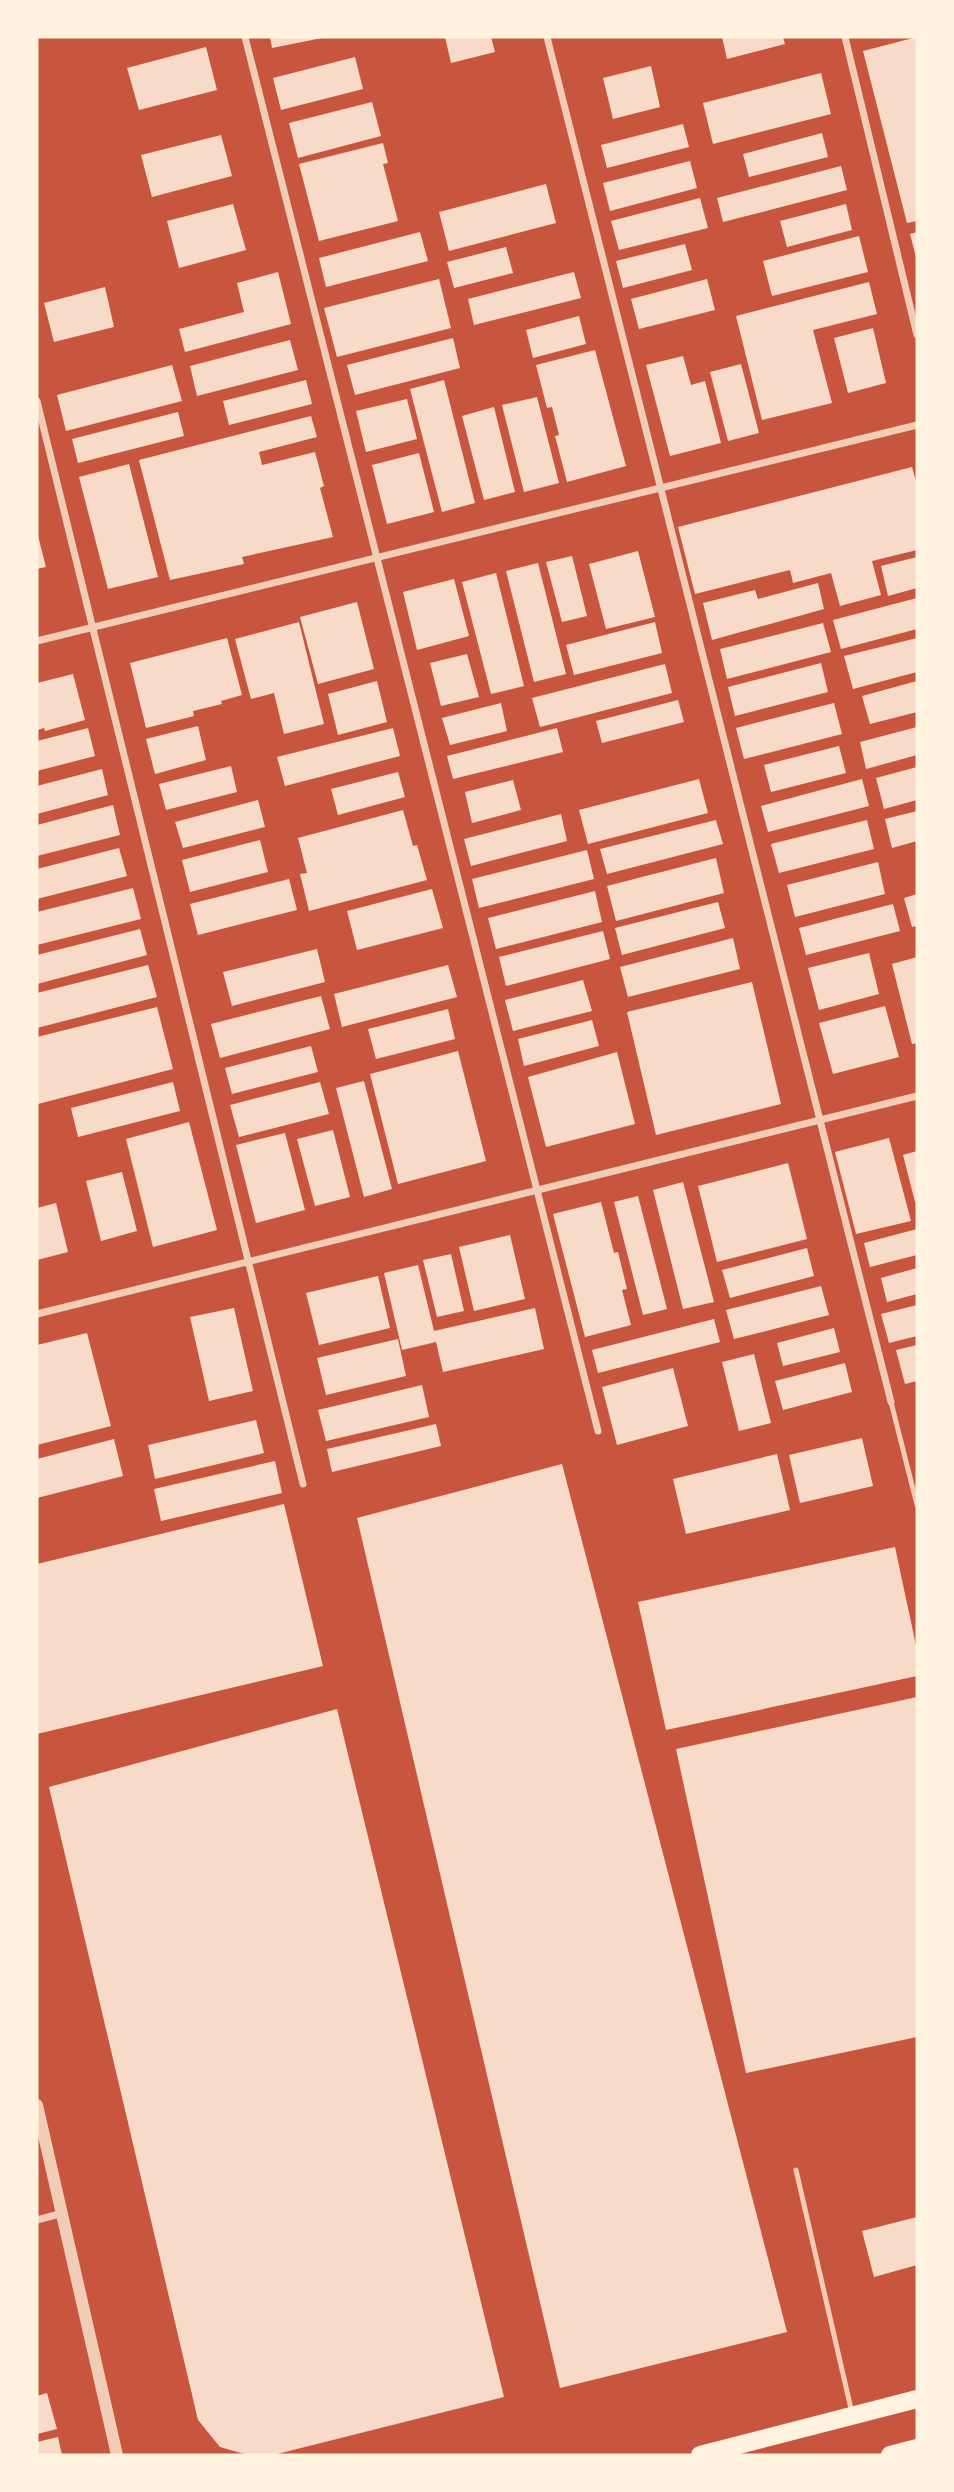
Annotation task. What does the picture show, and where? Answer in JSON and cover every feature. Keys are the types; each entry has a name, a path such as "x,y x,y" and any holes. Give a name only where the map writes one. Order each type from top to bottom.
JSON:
{"main road":[{"path":"700,2455 917,2399"},
{"path":"890,2455 917,2448"}],"street":[{"path":"245,37 597,1431"},
{"path":"547,37 891,1402"},
{"path":"845,37 917,335"},
{"path":"37,401 303,1484"},
{"path":"37,641 917,425"},
{"path":"37,1314 917,1096"},
{"path":"37,2105 117,2455"},
{"path":"37,2220 63,2213"}],"lane":[{"path":"891,1402 917,1504"},
{"path":"796,2170 853,2416"}],"building":[{"path":"270,37 322,37 322,38 272,48"},
{"path":"445,37 491,37 495,52 451,63"},
{"path":"722,37 783,37 785,44 727,59"},
{"path":"917,37 917,221 907,223 863,51"},
{"path":"206,47 217,90 139,110 127,68"},
{"path":"355,57 363,89 281,110 273,78"},
{"path":"651,66 660,107 613,119 603,78"},
{"path":"821,73 831,114 713,144 703,103"},
{"path":"372,102 381,136 298,158 289,123"},
{"path":"683,124 689,147 607,168 601,145"},
{"path":"822,133 828,157 749,177 743,154"},
{"path":"221,135 232,176 152,197 141,155"},
{"path":"383,143 388,163 383,164 398,221 319,241 299,164"},
{"path":"690,161 697,188 610,211 603,183"},
{"path":"841,166 847,190 723,222 717,198"},
{"path":"546,184 556,223 449,251 439,212"},
{"path":"700,198 708,228 619,250 611,221"},
{"path":"233,204 246,250 179,268 167,221"},
{"path":"846,204 852,230 787,247 780,221"},
{"path":"420,232 428,261 326,287 319,258"},
{"path":"917,232 917,257 916,257 910,234"},
{"path":"859,236 868,272 772,296 763,261"},
{"path":"685,244 692,270 623,288 616,261"},
{"path":"506,247 513,273 454,288 447,262"},
{"path":"278,272 291,324 185,352 179,329 244,312 237,283"},
{"path":"574,272 581,298 474,325 468,299"},
{"path":"439,279 451,328 337,357 324,308"},
{"path":"707,279 715,310 639,329 631,299"},
{"path":"869,282 877,314 813,330 832,403 762,420 736,316"},
{"path":"105,287 114,327 54,342 44,303"},
{"path":"579,316 586,344 533,358 526,330"},
{"path":"873,328 886,383 848,393 834,338"},
{"path":"453,338 460,368 355,395 347,365"},
{"path":"290,340 298,370 197,396 190,366"},
{"path":"595,350 626,466 567,482 555,436 559,435 552,407 547,408 536,365"},
{"path":"683,356 691,385 705,381 721,443 670,456 646,365"},
{"path":"741,364 759,433 728,441 710,372"},
{"path":"172,365 182,401 66,431 57,395"},
{"path":"306,380 312,404 229,425 223,401"},
{"path":"444,380 475,503 442,512 410,389"},
{"path":"537,397 559,483 524,492 502,405"},
{"path":"407,399 417,439 366,452 356,411"},
{"path":"494,407 515,492 484,500 462,416"},
{"path":"178,412 184,436 78,463 72,439"},
{"path":"311,416 317,437 259,452 262,465 315,452 324,486 320,488 333,537 242,557 244,564 170,580 139,460"},
{"path":"419,453 434,512 387,524 372,465"},
{"path":"129,464 158,577 108,589 79,477"},
{"path":"912,467 917,485 917,550 872,561 881,595 840,606 831,573 793,583 790,570 695,594 678,527"},
{"path":"37,532 46,567 37,569"},
{"path":"638,551 655,617 606,629 589,564"},
{"path":"572,556 587,616 562,622 546,562"},
{"path":"917,557 917,588 888,596 881,566"},
{"path":"538,563 566,674 534,682 506,571"},
{"path":"496,573 524,686 491,694 462,582"},
{"path":"454,579 469,636 417,650 403,592"},
{"path":"818,583 824,609 712,640 703,603 755,590 758,599"},
{"path":"917,598 917,629 841,649 833,620"},
{"path":"357,602 374,669 318,684 300,617"},
{"path":"299,622 324,724 284,734 274,693 251,699 235,639"},
{"path":"655,622 662,653 574,675 566,645"},
{"path":"823,623 831,652 727,679 720,649"},
{"path":"227,638 242,695 221,701 222,704 193,711 194,716 146,728 130,663"},
{"path":"917,638 917,672 853,689 844,656"},
{"path":"467,654 479,697 441,706 430,663"},
{"path":"821,663 828,692 735,716 728,687"},
{"path":"665,664 672,693 540,727 532,698"},
{"path":"73,674 85,720 45,731 44,728 37,730 37,683"},
{"path":"377,681 387,722 338,735 328,694"},
{"path":"917,681 917,712 870,724 862,696"},
{"path":"678,700 684,722 602,743 596,721"},
{"path":"501,703 507,731 450,745 442,718"},
{"path":"834,703 842,734 744,759 736,728"},
{"path":"198,726 206,760 155,774 146,739"},
{"path":"917,727 917,755 866,769 860,742"},
{"path":"88,728 95,756 37,771 37,741"},
{"path":"393,728 400,756 285,786 277,757"},
{"path":"557,728 563,752 453,779 447,756"},
{"path":"839,746 846,773 771,792 764,765"},
{"path":"231,766 237,792 166,810 159,784"},
{"path":"917,767 917,800 884,809 876,778"},
{"path":"102,769 108,795 37,814 37,786"},
{"path":"398,772 405,797 338,815 331,789"},
{"path":"699,779 708,813 588,844 579,810"},
{"path":"862,779 869,806 768,832 761,806"},
{"path":"513,780 521,810 472,823 465,792"},
{"path":"258,800 265,827 183,848 175,822"},
{"path":"113,805 120,835 37,856 37,825"},
{"path":"403,810 413,846 417,845 427,880 309,911 300,874 307,873 298,838"},
{"path":"917,811 917,841 892,848 885,819"},
{"path":"561,814 567,841 471,866 464,839"},
{"path":"716,820 723,844 607,874 600,849"},
{"path":"867,820 874,849 779,873 771,844"},
{"path":"260,840 268,872 190,892 182,860"},
{"path":"119,848 127,876 37,899 37,869"},
{"path":"587,850 594,879 479,908 472,879"},
{"path":"716,858 724,893 616,921 607,886"},
{"path":"878,862 885,894 795,917 787,885"},
{"path":"289,879 297,910 198,935 190,904"},
{"path":"133,888 141,919 37,945 37,912"},
{"path":"432,889 443,928 357,950 347,911"},
{"path":"595,891 602,922 496,949 488,918"},
{"path":"917,894 917,926 912,927 904,898"},
{"path":"718,902 725,928 622,955 615,928"},
{"path":"893,904 900,931 806,955 799,928"},
{"path":"140,929 147,955 37,984 37,955"},
{"path":"603,931 610,959 506,986 499,957"},
{"path":"733,938 740,969 628,997 620,967"},
{"path":"317,949 325,982 232,1006 223,972"},
{"path":"869,953 879,994 819,1010 808,968"},
{"path":"917,957 917,1043 912,1044 892,964"},
{"path":"148,965 157,997 37,1028 37,993"},
{"path":"448,965 457,997 342,1027 334,994"},
{"path":"583,980 592,1011 513,1031 505,1000"},
{"path":"752,982 781,1104 656,1135 627,1012"},
{"path":"321,996 330,1029 220,1058 211,1024"},
{"path":"885,1006 899,1057 833,1074 819,1023"},
{"path":"157,1007 173,1069 38,1104 37,1037"},
{"path":"448,1009 455,1039 376,1059 368,1029"},
{"path":"592,1020 599,1046 524,1066 518,1039"},
{"path":"311,1046 318,1072 232,1094 225,1068"},
{"path":"458,1051 486,1161 398,1184 370,1074"},
{"path":"617,1052 635,1124 546,1147 528,1077"},
{"path":"364,1081 392,1189 364,1197 336,1088"},
{"path":"173,1082 180,1111 78,1137 71,1108"},
{"path":"320,1082 329,1114 239,1137 230,1105"},
{"path":"189,1122 217,1230 153,1247 126,1139"},
{"path":"333,1130 350,1197 315,1206 297,1139"},
{"path":"285,1133 305,1210 256,1223 236,1145"},
{"path":"889,1138 911,1221 856,1234 835,1152"},
{"path":"917,1151 917,1202 915,1202 903,1155"},
{"path":"788,1163 807,1239 717,1262 698,1186"},
{"path":"122,1172 137,1231 101,1241 86,1181"},
{"path":"683,1182 714,1302 683,1309 653,1190"},
{"path":"638,1196 667,1309 643,1315 614,1202"},
{"path":"601,1202 614,1253 618,1252 627,1289 622,1290 631,1325 585,1337 553,1214"},
{"path":"56,1203 68,1252 37,1260 37,1208"},
{"path":"917,1229 917,1255 870,1267 864,1243"},
{"path":"510,1235 525,1299 474,1311 459,1247"},
{"path":"807,1248 814,1276 730,1298 722,1270"},
{"path":"451,1254 464,1311 437,1317 423,1260"},
{"path":"418,1265 434,1331 535,1308 544,1349 443,1372 436,1342 402,1350 384,1273"},
{"path":"917,1268 917,1294 887,1302 881,1278"},
{"path":"378,1276 390,1328 319,1345 306,1293"},
{"path":"821,1286 829,1315 734,1339 726,1310"},
{"path":"917,1305 917,1336 889,1343 881,1314"},
{"path":"234,1308 253,1391 209,1401 190,1317"},
{"path":"714,1319 720,1342 598,1373 592,1350"},
{"path":"834,1328 840,1352 783,1366 777,1343"},
{"path":"87,1333 111,1426 37,1445 37,1345"},
{"path":"398,1339 406,1376 326,1395 317,1358"},
{"path":"917,1345 917,1381 905,1384 896,1350"},
{"path":"754,1354 771,1423 739,1431 722,1362"},
{"path":"845,1363 852,1392 783,1410 775,1381"},
{"path":"673,1368 688,1426 617,1445 602,1387"},
{"path":"422,1385 429,1417 326,1441 318,1410"},
{"path":"256,1420 264,1453 155,1479 148,1445"},
{"path":"436,1424 441,1446 332,1472 327,1449"},
{"path":"862,1438 873,1486 800,1503 789,1455"},
{"path":"114,1439 123,1476 37,1498 37,1459"},
{"path":"777,1454 790,1510 686,1534 673,1479"},
{"path":"275,1461 282,1493 161,1521 154,1489"},
{"path":"562,1464 787,2332 560,2388 357,1518"},
{"path":"284,1504 323,1666 37,1734 37,1564"},
{"path":"895,1547 917,1650 917,1676 666,1730 638,1602"},
{"path":"917,1697 917,2037 746,2073 676,1749"},
{"path":"337,1709 504,2397 273,2455 248,2455 220,2447 198,2420 49,1787"},
{"path":"917,2217 917,2265 874,2277 862,2231"},
{"path":"47,2393 57,2429 37,2434 37,2396"},
{"path":"58,2437 62,2455 37,2455 37,2442"}]}
